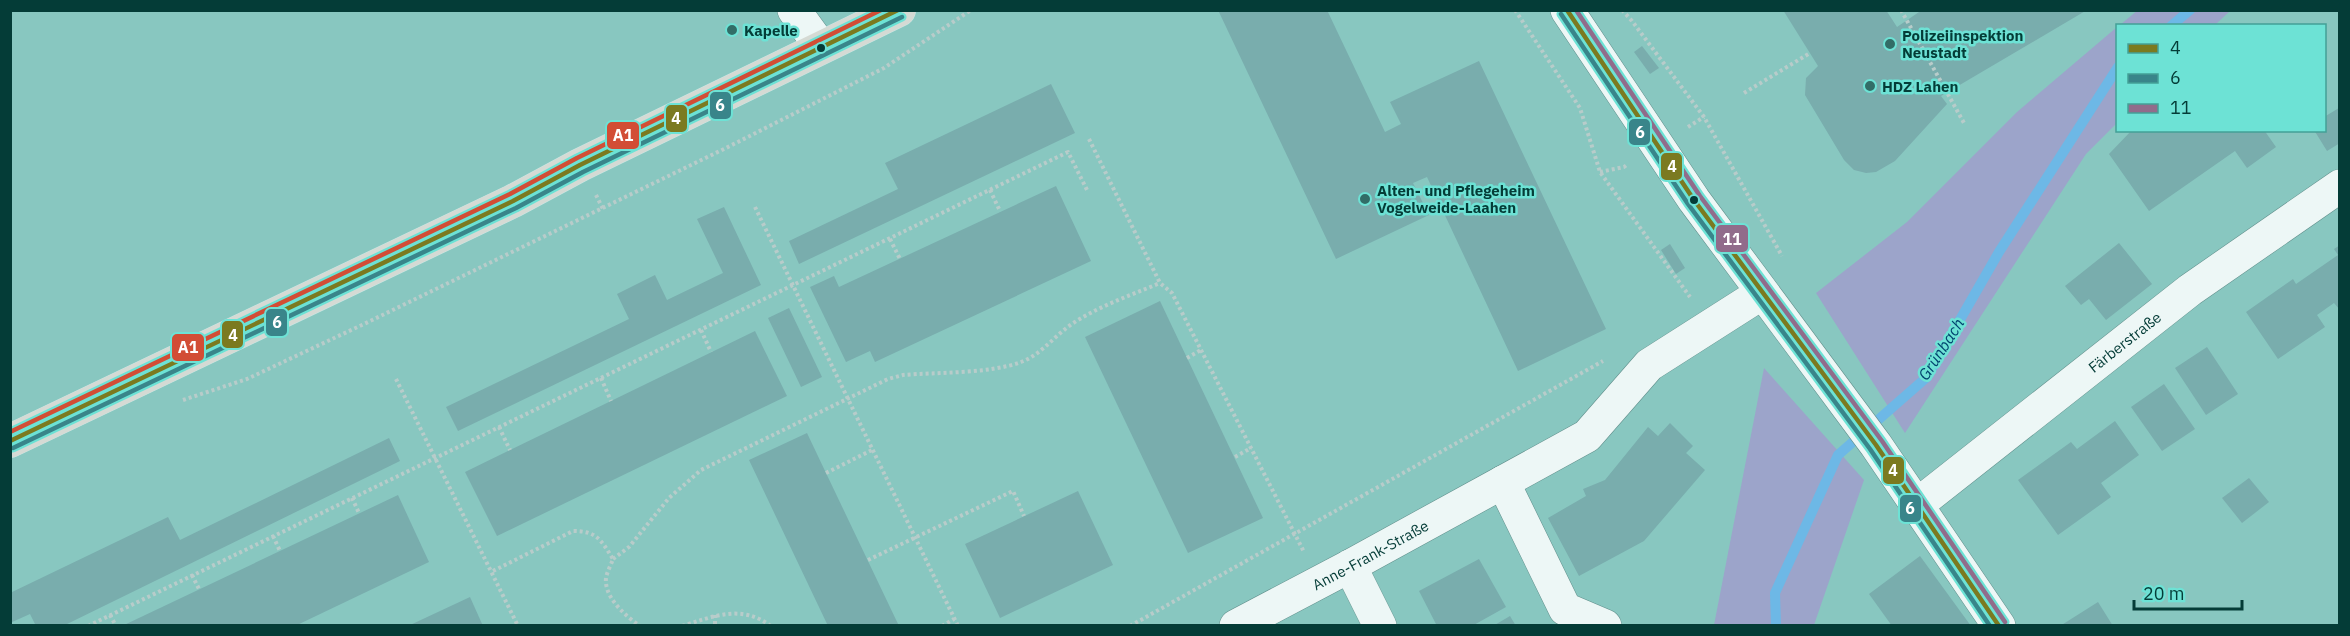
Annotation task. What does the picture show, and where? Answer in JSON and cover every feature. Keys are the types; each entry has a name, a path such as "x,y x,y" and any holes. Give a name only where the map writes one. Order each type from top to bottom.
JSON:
{"main road":[{"path":"10,441 513,201 580,165 899,10"}],"street":[{"path":"794,10 821,47"},
{"path":"1567,10 1619,90 1762,293 1854,415 1999,626"},
{"name":"Färberstraße","path":"1917,505 2190,290 2340,186"},
{"name":"Anne-Frank-Straße","path":"1236,626 1587,436 1649,365 1762,293"},
{"path":"1503,482 1565,609 1605,626"},
{"path":"1350,566 1380,626"}],"path":[{"path":"180,401 258,374 716,153 884,68 971,10"},
{"path":"1515,10 1580,108 1600,171 1711,326"},
{"path":"1622,10 1704,117 1788,266"},
{"path":"1900,10 1964,123"},
{"path":"1744,93 1810,53"},
{"path":"1089,139 1160,283 1172,293 1320,581"},
{"path":"88,626 1068,152 1088,192"},
{"path":"990,190 1000,212"},
{"path":"755,207 958,626"},
{"path":"890,239 900,259"},
{"path":"640,626 624,615 611,595 606,579 614,559 629,547 669,498 701,470 888,378 1003,367 1024,361 1041,351 1068,327 1094,310 1160,283"},
{"path":"701,330 711,352"},
{"path":"1187,358 1201,350"},
{"path":"1130,626 1605,360"},
{"path":"396,378 493,571 517,625"},
{"path":"601,378 611,401"},
{"path":"499,428 510,450"},
{"path":"1235,457 1251,448"},
{"path":"826,473 872,450"},
{"path":"868,560 1013,491 1024,516"},
{"path":"352,498 359,513"},
{"path":"493,571 573,531 587,531 600,538 614,559"},
{"path":"273,536 280,551"},
{"path":"192,575 199,589"},
{"path":"682,626 715,615 737,612 759,617 771,626"},
{"path":"110,615 116,626"},
{"path":"715,615 715,626"},
{"path":"942,626 955,619"}],"shaded area":[{"path":"2138,10 2230,10 2216,24 2121,24"},
{"path":"2116,28 2116,124 2086,154 1905,433 1816,293 1907,222 2017,112"},
{"path":"1764,368 1864,480 1814,625 1714,625"}],"building":[{"name":"Alten- und Pflegeheim Vogelweide-Laahen","path":"1218,10 1327,10 1385,132 1401,124 1390,102 1479,61 1606,329 1518,371 1427,177 1413,183 1429,215 1336,259"},
{"name":"HDZ Lahen","path":"1783,10 1886,10 1897,27 1922,10 2087,10 1941,96 1947,104 1895,161 1876,172 1866,173 1854,170 1844,160 1805,95 1806,78 1818,66"},
{"path":"1642,46 1659,68 1650,74 1634,52"},
{"path":"1051,84 1075,133 799,264 789,241 898,189 885,163"},
{"path":"2339,108 2340,143 2327,151 2315,132 2326,132 2326,116"},
{"path":"2130,132 2265,132 2276,147 2247,168 2235,151 2149,211 2109,154"},
{"path":"1056,186 1091,261 875,362 870,351 846,362 810,287 834,276 839,287"},
{"path":"724,207 761,285 458,431 446,407 629,319 617,294 655,275 667,300 723,273 697,219"},
{"path":"2119,243 2152,284 2106,320 2089,299 2081,305 2065,286"},
{"path":"1670,244 1685,268 1676,274 1661,250"},
{"path":"2340,245 2340,310 2334,303 2317,315 2325,327 2278,359 2246,312 2293,279 2296,284 2338,255 2334,249"},
{"path":"1160,301 1263,518 1188,553 1085,337"},
{"path":"789,308 822,377 801,387 768,318"},
{"path":"755,331 787,396 497,536 465,472"},
{"path":"2207,347 2238,394 2206,415 2175,368"},
{"path":"2164,384 2195,429 2162,451 2131,407"},
{"path":"2115,421 2139,455 2101,483 2111,497 2058,535 2018,480 2071,442 2077,449"},
{"path":"1670,423 1693,446 1686,453 1705,470 1644,541 1579,576 1548,518 1586,496 1583,489 1605,480 1648,427 1658,436"},
{"path":"807,433 899,626 828,626 749,460"},
{"path":"389,438 400,461 63,626 36,626 30,614 10,623 10,593 168,517 180,540"},
{"path":"2249,478 2269,502 2242,523 2222,498"},
{"path":"1078,491 1113,565 1000,618 965,544"},
{"path":"398,495 429,562 295,626 122,626"},
{"path":"1920,556 1971,626 1892,626 1869,594"},
{"path":"1479,559 1506,607 1472,626 1437,626 1419,591"},
{"path":"470,597 483,626 408,626"},
{"path":"2098,602 2113,626 2060,626"},
{"path":"1510,616 1516,626 1493,626"}],"waterway":[{"name":"Grünbach","path":"2173,24 2190,10"},
{"name":"Grünbach","path":"1776,626 1775,593 1838,455 1927,377 1999,252 2116,70"}],"transit line":[{"name":"A1","path":"10,432 510,194 577,158 881,10"},
{"name":"4","path":"10,441 513,201 580,165 898,10"},
{"name":"4","path":"1567,10 1694,200 1876,445 1999,626"},
{"name":"11","path":"1576,10 1700,196 1882,441 2005,622"},
{"name":"6","path":"1561,14 1688,204 1870,449 1990,626"},
{"name":"6","path":"13,448 516,208 583,172 902,17"}],"place":[{"name":"Kapelle","path":"732,30"},
{"name":"Polizeiinspektion Neustadt","path":"1890,44"},
{"name":"HDZ Lahen","path":"1870,86"},
{"name":"Alten- und Pflegeheim Vogelweide-Laahen","path":"1365,199"}]}
